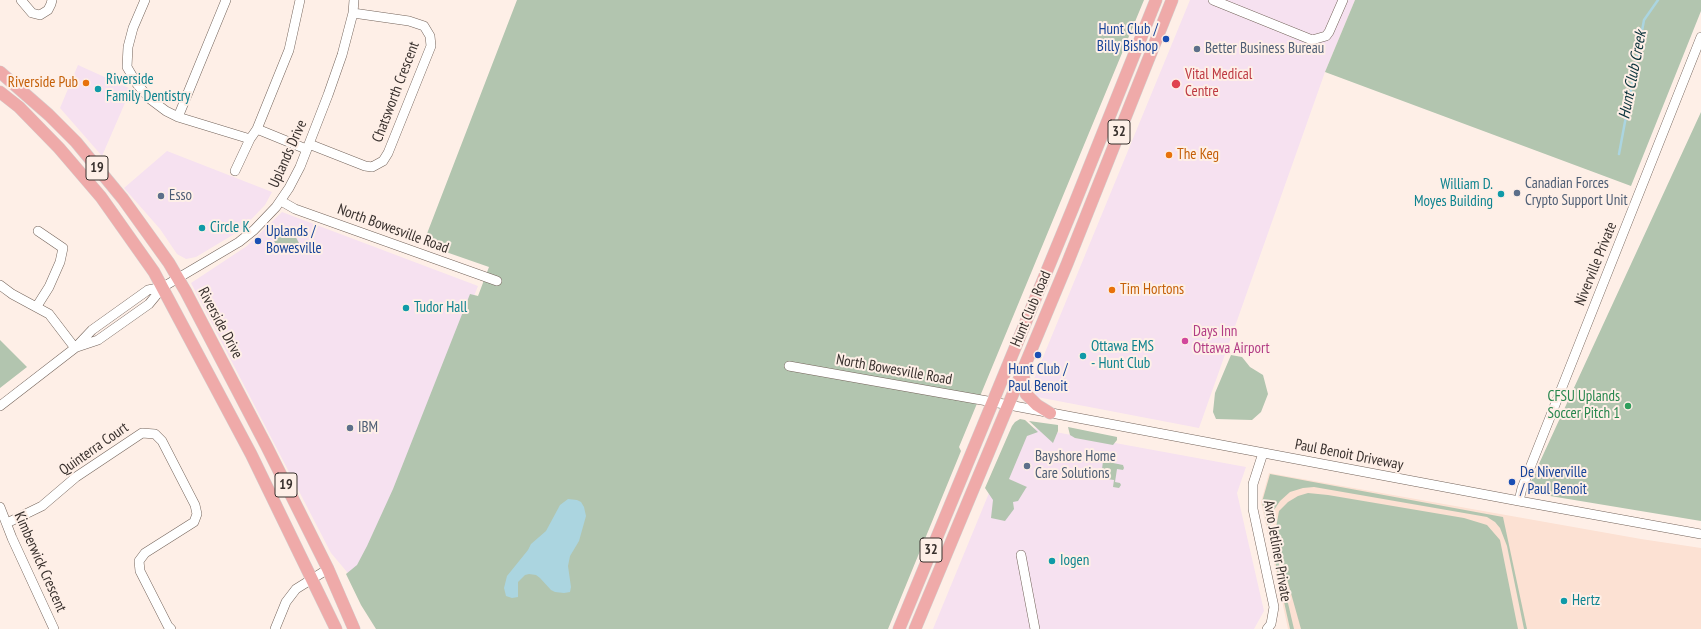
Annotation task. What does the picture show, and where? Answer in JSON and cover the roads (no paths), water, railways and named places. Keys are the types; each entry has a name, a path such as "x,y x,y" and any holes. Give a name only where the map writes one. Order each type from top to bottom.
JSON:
{"main road":[{"name":"Hunt Club Road","path":"899,629 1156,0"},
{"name":"Hunt Club Road","path":"915,629 1067,264 1172,0"},
{"name":"Riverside Drive","path":"0,72 53,119 76,142 149,233 178,278 264,440 328,569 354,629"},
{"name":"19","path":"0,92 20,107 101,197 154,272 251,454 336,629"},
{"path":"1022,371 1026,394 1037,405 1050,413"}],"street":[{"path":"20,0 32,13 40,15 48,10 52,0"},
{"path":"145,0 133,28 127,67 137,84 150,99 166,111 178,117 250,139"},
{"path":"178,117 226,0"},
{"path":"235,171 250,139 257,129 289,50 300,0"},
{"name":"Uplands Drive","path":"163,287 239,242 254,230 281,201 300,167 328,96 342,54 353,13 354,0"},
{"path":"1213,0 1312,40 1326,36 1343,0"},
{"name":"Chatsworth Crescent","path":"308,147 365,166 372,167 383,161 388,153 431,46 430,36 424,26 409,21 353,13"},
{"name":"Niverville Private","path":"1519,501 1522,488 1701,37"},
{"path":"257,129 308,147"},
{"name":"North Bowesville Road","path":"281,201 295,209 497,281"},
{"path":"36,306 49,287 60,262 63,248 38,231"},
{"path":"0,285 12,294 49,314 75,348"},
{"path":"0,406 75,348 92,330 148,290 163,287"},
{"name":"North Bowesville Road","path":"789,366 993,402"},
{"name":"Paul Benoit Driveway","path":"993,402 1701,534"},
{"name":"Quinterra Court","path":"7,523 42,506 76,476 142,433 155,434 162,441 195,505 197,514 194,522 145,553 139,561 140,571 168,626 171,629"},
{"name":"Avro Jetliner Private","path":"1263,453 1253,484 1253,509 1274,607 1271,624 1267,629"},
{"name":"Kimberwick Crescent","path":"0,507 54,629"},
{"path":"1021,555 1036,629"},
{"path":"275,629 286,602 296,590 328,569"}],"water":[{"path":"568,499 581,502 586,516 579,541 570,556 568,566 571,587 570,592 555,592 536,575 529,574 525,575 518,582 518,597 512,598 506,596 504,588 507,576 531,544 546,531 560,505"}],"waterway":[{"name":"Hunt Club Creek","path":"1619,154 1644,20 1658,0"}],"place":[{"name":"Hunt Club / Billy Bishop","path":"1166,39"},
{"name":"Better Business Bureau","path":"1197,49"},
{"name":"Riverside Pub","path":"86,83"},
{"name":"Vital Medical Centre","path":"1176,84"},
{"name":"Riverside Family Dentistry","path":"98,89"},
{"name":"The Keg","path":"1169,155"},
{"name":"Canadian Forces Crypto Support Unit","path":"1517,193"},
{"name":"William D. Moyes Building","path":"1501,194"},
{"name":"Esso","path":"161,196"},
{"name":"Circle K","path":"202,228"},
{"name":"Uplands / Bowesville","path":"258,241"},
{"name":"Tim Hortons","path":"1112,290"},
{"name":"Tudor Hall","path":"406,308"},
{"name":"Days Inn Ottawa Airport","path":"1185,341"},
{"name":"Hunt Club / Paul Benoit","path":"1038,355"},
{"name":"Ottawa EMS - Hunt Club","path":"1083,356"},
{"name":"CFSU Uplands Soccer Pitch 1","path":"1628,406"},
{"name":"IBM","path":"350,428"},
{"name":"Bayshore Home Care Solutions","path":"1027,466"},
{"name":"De Niverville / Paul Benoit","path":"1512,482"},
{"name":"Iogen","path":"1052,561"},
{"name":"Hertz","path":"1564,601"}]}
